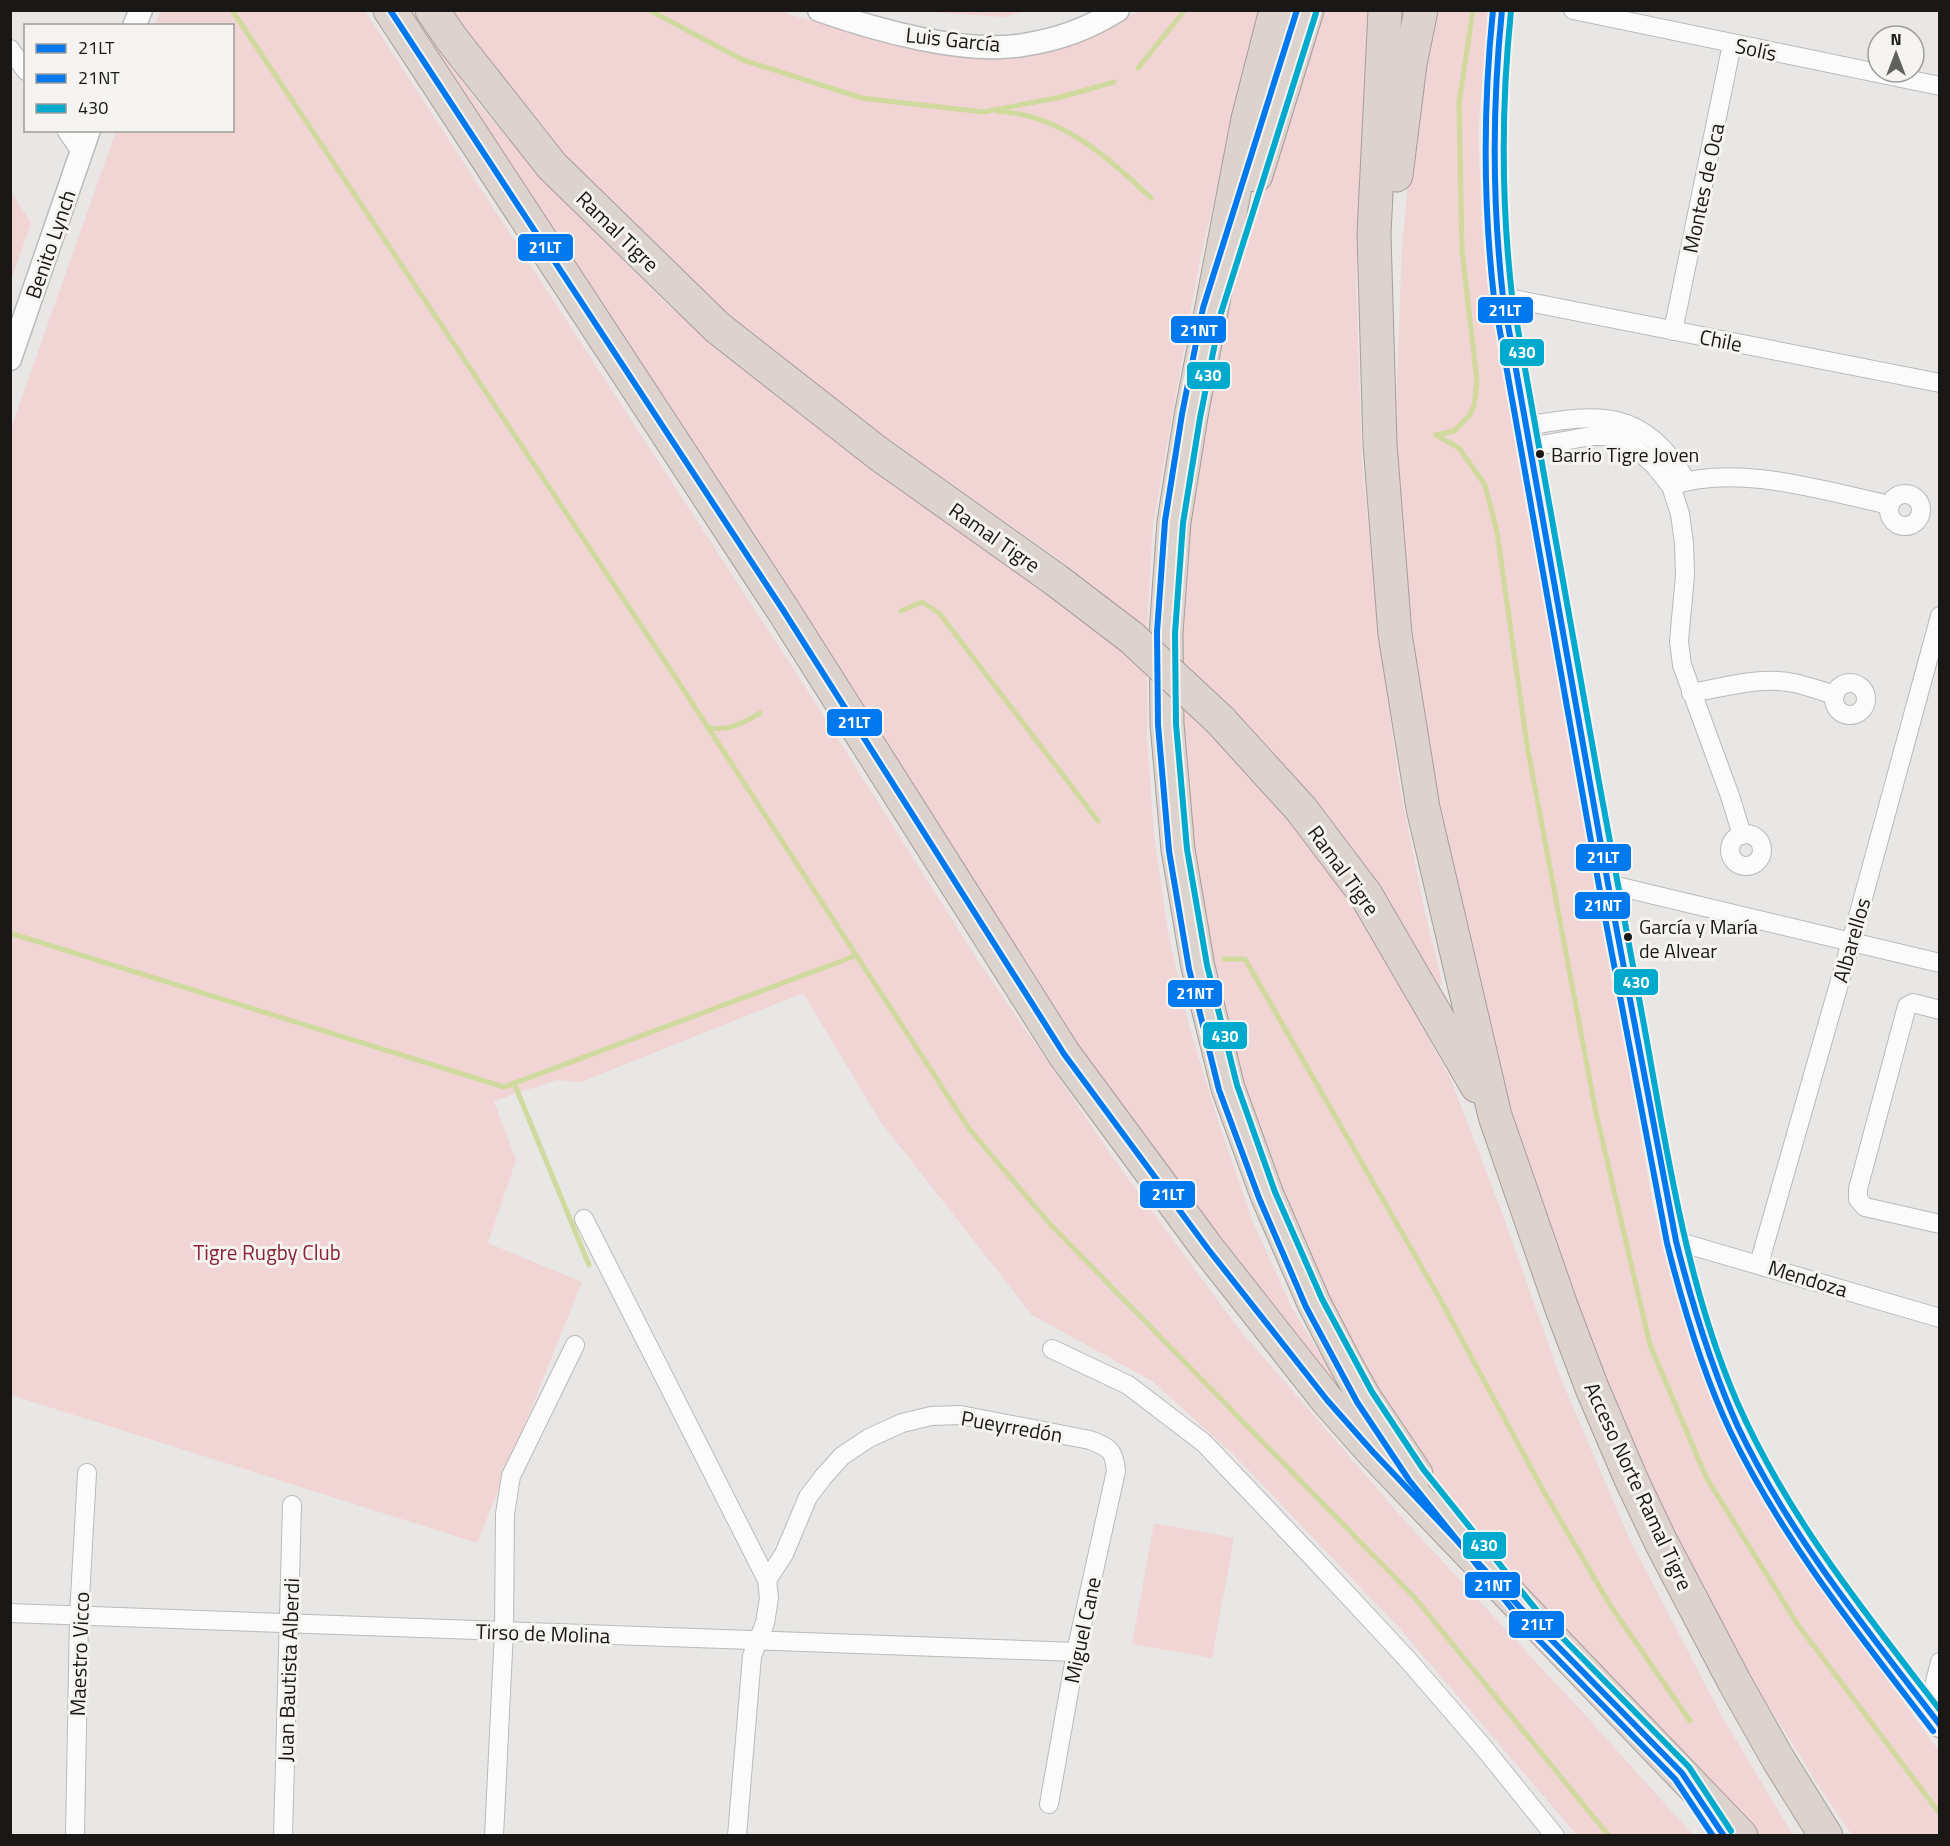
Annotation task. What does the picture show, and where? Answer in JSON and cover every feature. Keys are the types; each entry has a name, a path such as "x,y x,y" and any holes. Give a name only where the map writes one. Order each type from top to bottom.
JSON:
{"highway":[{"path":"390,10 783,610 1064,1054 1208,1249 1327,1400 1373,1452 1742,1836"},
{"name":"Ramal Tigre","path":"432,10 451,38 552,166 718,328 879,454 1056,580 1132,638 1220,720 1301,809 1366,895 1495,1116"},
{"path":"1276,10 1248,119 1191,416 1174,522 1166,633 1167,724 1178,850 1198,967 1228,1088 1267,1195 1314,1303 1364,1397 1416,1474 1535,1623"},
{"path":"1212,311 1307,10"},
{"path":"1385,10 1374,234 1380,444 1395,634 1423,808 1495,1116"},
{"path":"1378,341 1391,206 1410,64 1421,10"},
{"name":"Acceso Norte Ramal Tigre","path":"1495,1116 1561,1306 1592,1388 1631,1479 1661,1542 1735,1683 1778,1759 1824,1829"},
{"path":"1682,1773 1724,1836"}],"street":[{"path":"135,24 141,10"},
{"name":"Luis García","path":"819,10 884,31 933,41 980,46 1022,46 1072,33 1118,10"},
{"path":"1502,10 1495,70 1492,148 1496,241 1503,297 1608,884 1676,1241 1695,1314 1723,1390 1750,1451 1788,1518 1830,1580 1934,1719"},
{"name":"Solís","path":"1573,10 1940,86"},
{"name":"Montes de Oca","path":"1673,331 1732,44"},
{"path":"10,49 24,68"},
{"path":"67,132 81,152"},
{"name":"Benito Lynch","path":"10,358 88,132"},
{"name":"Chile","path":"1503,297 1940,383"},
{"path":"1528,436 1612,436 1632,445 1678,483 1746,478 1786,483 1890,505"},
{"path":"1678,483 1686,575 1679,641 1682,665 1742,835"},
{"name":"Albarellos","path":"1759,1264 1851,942 1931,680 1940,616"},
{"path":"1691,693 1747,682 1773,681 1793,683 1835,695"},
{"path":"1608,884 1940,963"},
{"path":"1940,1010 1913,1003 1907,1006 1858,1189 1858,1199 1865,1207 1940,1224"},
{"path":"584,1219 767,1580 769,1598 765,1623 752,1656 736,1836"},
{"name":"Mendoza","path":"1676,1241 1940,1318"},
{"path":"494,1836 504,1631 505,1514 511,1476 574,1345"},
{"path":"1052,1349 1128,1385 1204,1443 1408,1660 1484,1748 1555,1836"},
{"name":"Pueyrredón","path":"767,1580 784,1554 808,1497 824,1476 842,1456 869,1438 902,1423 931,1416 960,1415 1090,1440 1109,1448 1114,1457"},
{"name":"Miguel Cane","path":"1049,1804 1076,1652 1116,1471 1114,1457"},
{"name":"Maestro Vicco","path":"75,1836 79,1616 87,1473"},
{"name":"Juan Bautista Alberdi","path":"283,1836 292,1505"},
{"name":"Tirso de Molina","path":"10,1613 1076,1652"},
{"path":"1934,1719 1940,1662"}],"green space":[{"path":"1028,10 1004,17 913,11"},
{"name":"Tigre Rugby Club","path":"161,11 365,11 804,685 977,959 1119,1166 1238,1328 1406,1522 1693,1835 1577,1835 1401,1630 1234,1455 1152,1381 1032,1315 880,1121 803,993 581,1082 557,1080 494,1101 516,1160 488,1243 582,1282 477,1543 11,1395 11,428 116,132 234,132 234,24 154,24"},
{"path":"403,11 413,11 481,107 563,200 670,307 791,405 1130,618 1057,558 903,450 726,313 584,176 506,89 449,11 781,11 893,44 1084,39 1139,11 1267,11 1260,22 1226,148 1199,264 1153,524 1147,623 1147,737 1154,834 1168,932 1189,1026 1219,1124 1253,1222 1292,1308 1342,1390 1339,1393 1283,1326 1019,967"},
{"path":"1317,11 1373,11 1356,279 1362,461 1379,635 1400,789 1424,908 1442,982 1438,989 1403,927 1339,832 1277,758 1223,706 1289,820 1347,897 1406,997 1451,1080 1504,1218 1560,1377 1629,1538 1720,1713 1793,1835 1760,1835 1568,1635 1484,1543 1421,1460 1366,1377 1326,1301 1248,1111 1210,977 1179,767 1178,587 1225,314"},
{"path":"1429,11 1488,11 1478,134 1483,245 1654,1210 1674,1288 1708,1385 1778,1519 1847,1625 1939,1751 1939,1835 1852,1835 1735,1652 1696,1580 1624,1429 1543,1216 1503,1084 1429,766 1398,508 1396,409 1402,245 1417,93"},
{"path":"11,191 31,223 11,281"},
{"path":"1154,1523 1234,1538 1212,1658 1132,1644"}],"waterway":[{"path":"232,10 668,666 970,1130 1050,1224 1415,1598 1609,1836"},
{"path":"649,10 743,60 862,98 983,112 1061,97 1114,82"},
{"path":"1138,68 1185,10"},
{"path":"1436,435 1454,431 1469,416 1474,406 1477,381 1462,250 1459,103 1473,10"},
{"path":"997,111 1024,115 1043,121 1077,137 1123,172 1151,198"},
{"path":"1436,435 1459,448 1485,485 1497,532 1527,745 1596,1113 1650,1345 1706,1477 1798,1625 1940,1814"},
{"path":"901,611 922,602 939,613 1098,821"},
{"path":"707,727 728,728 760,713"},
{"path":"10,933 504,1087 855,956"},
{"path":"1224,959 1245,959 1440,1299 1544,1492 1610,1605 1690,1721"},
{"path":"514,1083 589,1265"}],"transit line":[{"name":"21LT","path":"390,10 783,610 1064,1054 1208,1249 1327,1400 1373,1452 1535,1623 1682,1773 1724,1836"},
{"name":"21NT","path":"1297,10 1203,308 1182,414 1165,521 1157,632 1158,725 1169,851 1189,969 1219,1090 1259,1198 1306,1307 1357,1402 1409,1480 1528,1629 1675,1779 1713,1836"},
{"name":"21NT","path":"1493,10 1487,82 1486,190 1494,298 1599,886 1667,1243 1702,1363 1731,1433 1752,1473 1824,1587 1933,1731"},
{"name":"21LT","path":"1502,10 1496,82 1495,190 1503,297 1608,884 1676,1241 1711,1358 1738,1427 1759,1467 1781,1506 1831,1581 1940,1725"},
{"name":"430","path":"1511,11 1505,83 1504,189 1512,296 1666,1149 1688,1253 1718,1354 1737,1402 1779,1485 1856,1600 1940,1710"},
{"name":"430","path":"1316,13 1221,313 1200,418 1183,523 1175,633 1176,724 1187,849 1207,965 1237,1085 1275,1192 1322,1299 1372,1392 1423,1469 1542,1617 1689,1767 1731,1831"}],"place":[{"name":"Barrio Tigre Joven","path":"1540,454"},
{"name":"García y María de Alvear","path":"1628,937"}]}
